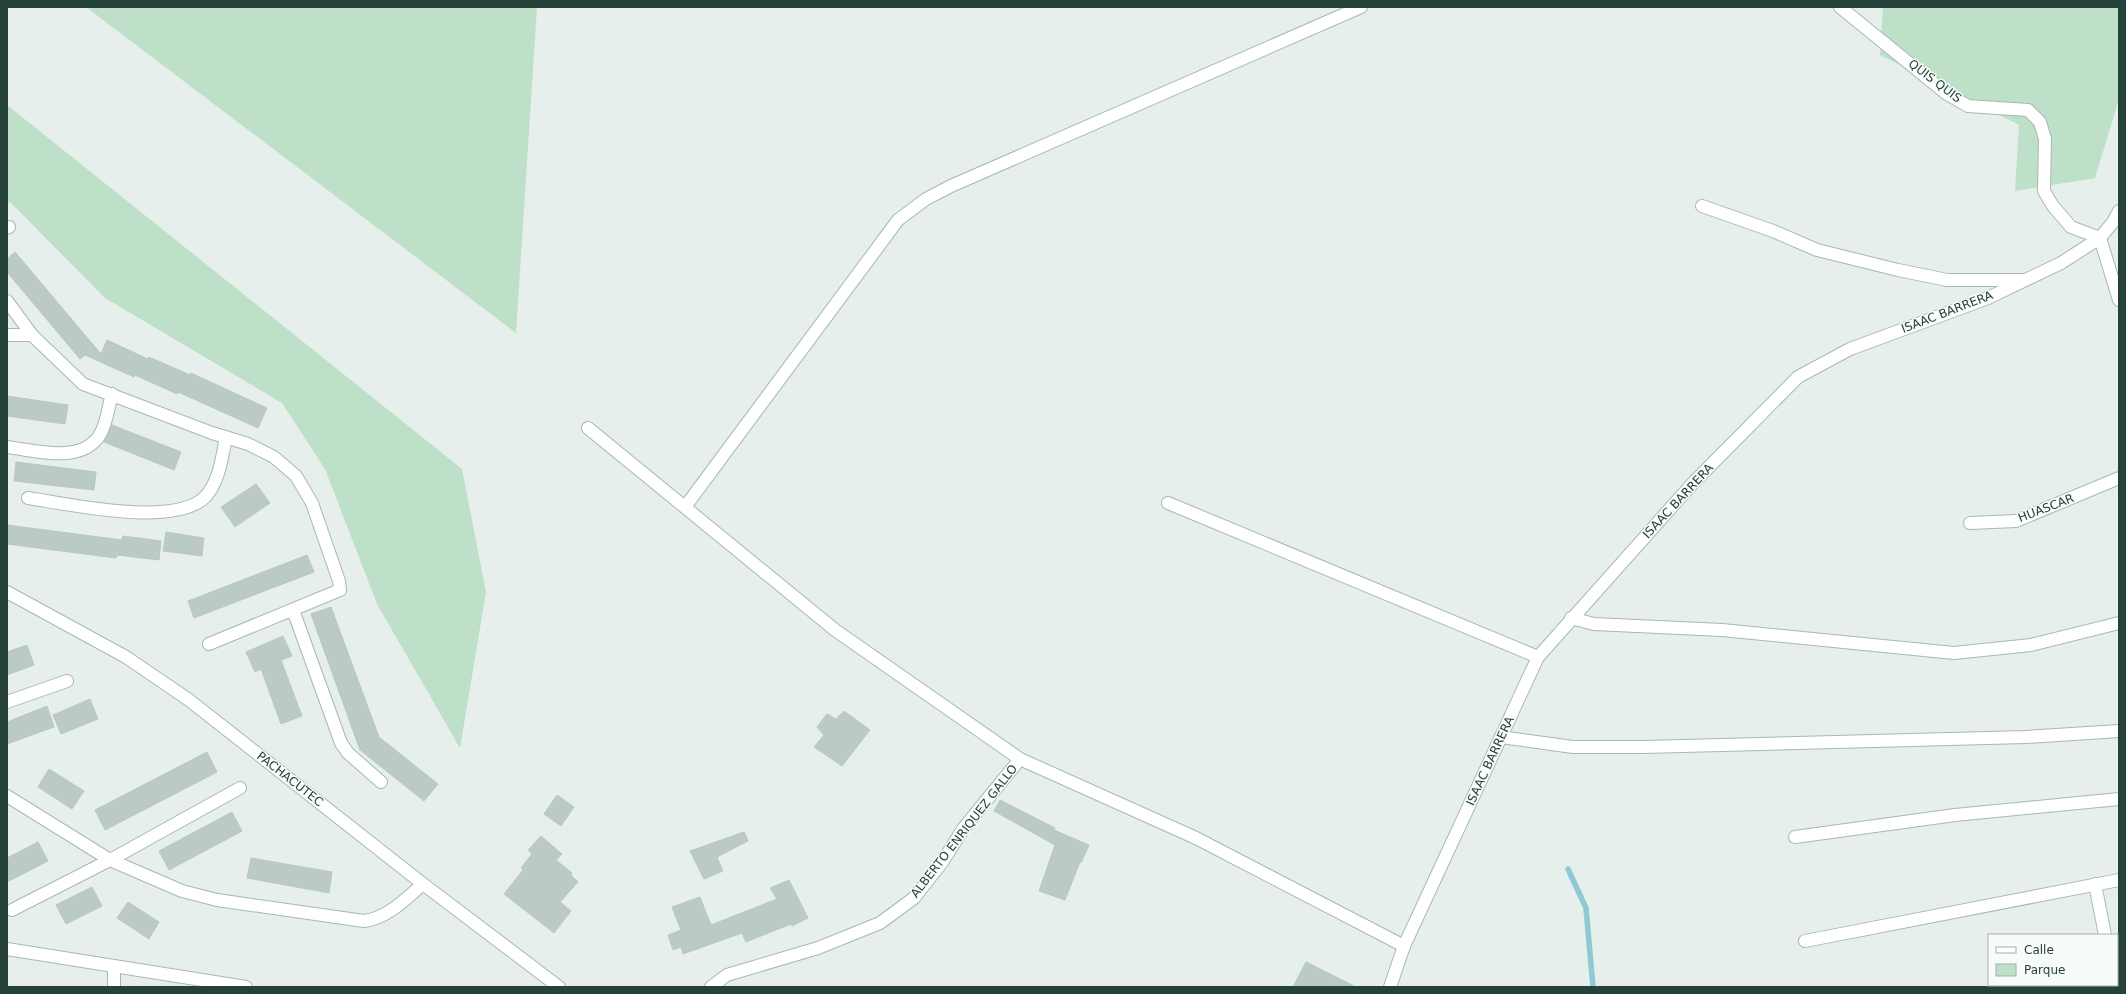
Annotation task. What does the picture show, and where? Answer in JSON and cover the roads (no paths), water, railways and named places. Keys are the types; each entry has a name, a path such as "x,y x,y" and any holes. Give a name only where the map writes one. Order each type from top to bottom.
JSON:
{"street":[{"path":"685,507 898,220 951,186 1361,7"},
{"name":"QUIS QUIS","path":"1840,7 1947,94 1968,106 2028,110 2040,122 2045,139 2044,191 2053,206 2071,227 2100,238"},
{"path":"1702,206 1773,231 1817,250 1898,270 1947,280 2026,280"},
{"name":"ISAAC BARRERA","path":"1390,987 1404,946 1538,657 1571,618 1693,483 1798,377 1850,349 1988,298 2061,263 2100,238 2114,222 2119,211"},
{"path":"2100,238 2119,300"},
{"path":"7,301 32,335 83,384 248,444 274,457 296,476 312,503 339,581 340,590 209,644"},
{"path":"7,335 32,335"},
{"path":"7,447 60,453 81,451 96,440 103,426 112,394"},
{"path":"588,428 835,630 1020,759 1196,838 1404,946"},
{"path":"28,498 126,513 166,511 192,506 206,495 217,479 226,437"},
{"name":"HUASCAR","path":"1970,523 2016,521 2119,478"},
{"path":"1168,503 1538,657"},
{"name":"PACHACUTEC","path":"7,592 126,657 160,679 189,700 423,884 559,987"},
{"path":"293,610 341,743 348,753 381,782"},
{"path":"1571,618 1594,624 1722,630 1954,653 2031,645 2119,623"},
{"path":"7,702 67,681"},
{"path":"1501,737 1573,747 1636,747 2026,737 2119,731"},
{"name":"ALBERTO ENRIQUEZ GALLO","path":"711,987 727,975 818,948 880,923 914,898 943,861 962,829 1020,759"},
{"path":"12,910 110,860 240,788"},
{"path":"7,796 110,860 182,891 216,900 364,921 376,920 386,915 423,884"},
{"path":"1795,837 1955,815 2119,799"},
{"path":"1805,941 2119,880"},
{"path":"2095,884 2106,934"},
{"path":"7,949 114,968 246,987"},
{"path":"114,968 114,987"}],"waterway":[{"path":"1568,869 1586,908 1593,987"}]}
